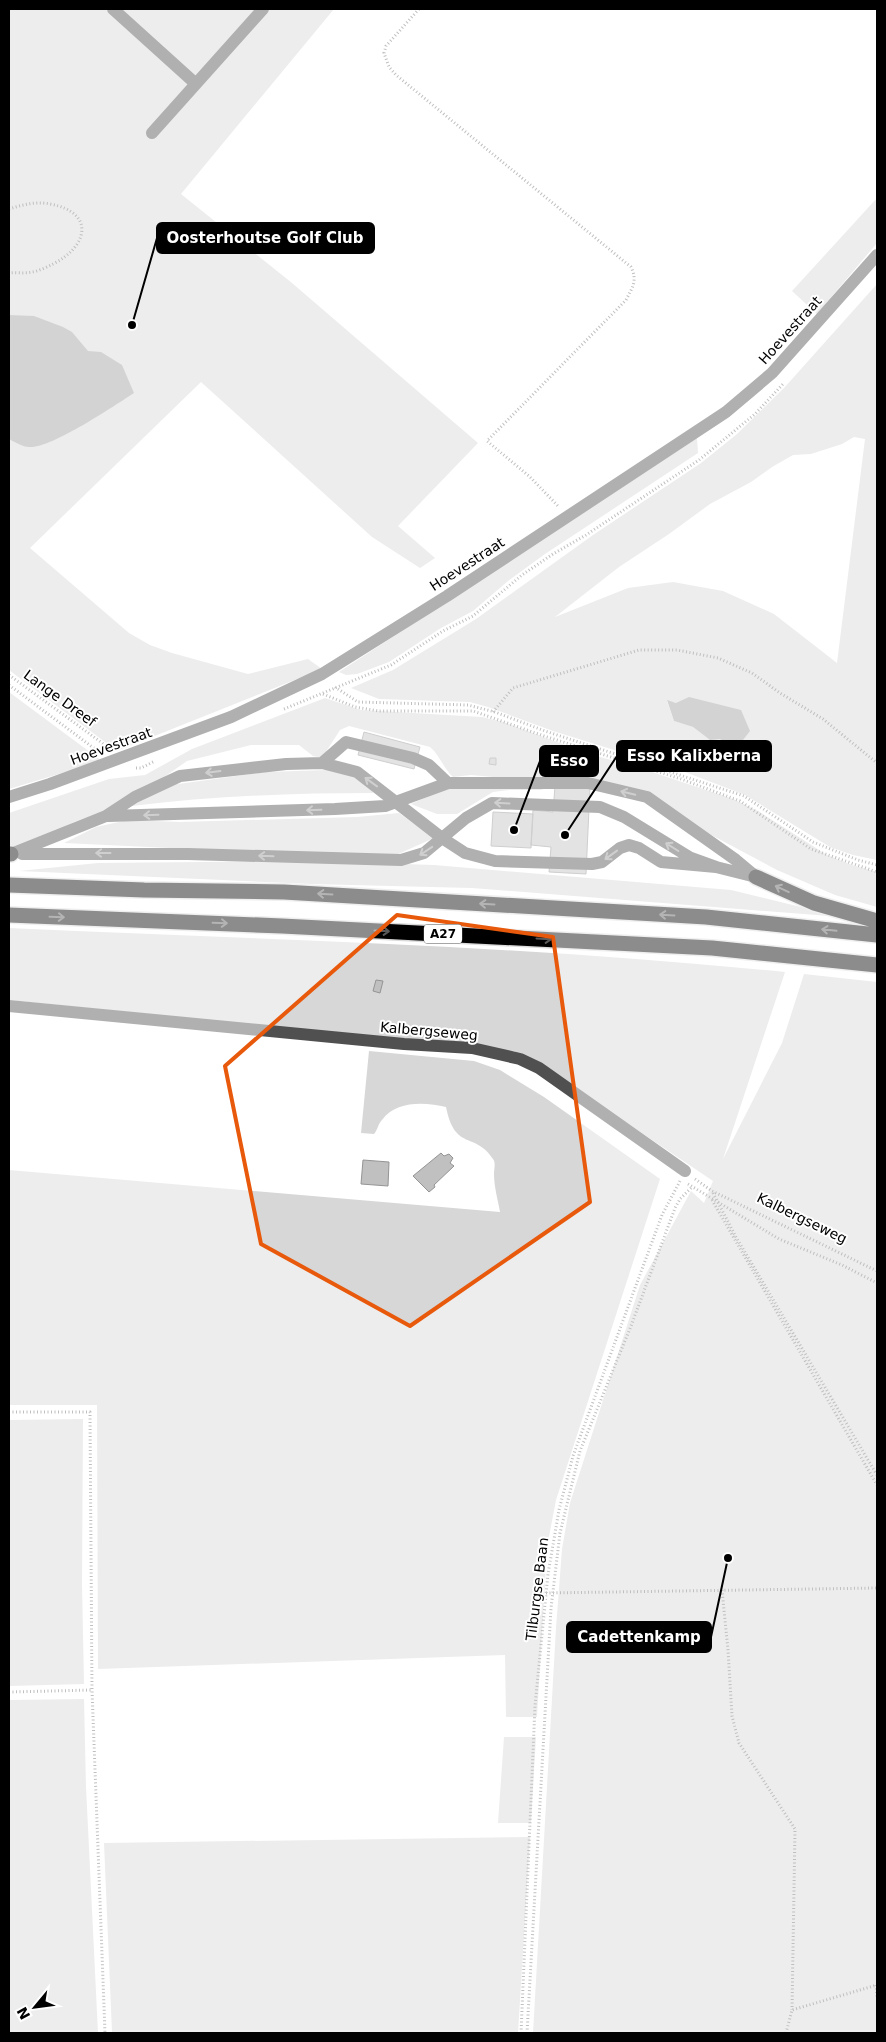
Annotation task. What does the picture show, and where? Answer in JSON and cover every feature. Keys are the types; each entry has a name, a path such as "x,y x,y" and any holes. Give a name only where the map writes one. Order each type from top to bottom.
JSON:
{"highway":[{"path":"756,877 814,903 877,921"},
{"path":"9,885 144,890 284,892 706,918 877,935"},
{"name":"A27","path":"9,915 282,926 712,948 877,965"}],"street":[{"path":"113,9 196,84"},
{"path":"152,133 263,9"},
{"name":"Hoevestraat","path":"9,797 50,784 231,717 322,674 446,596 726,412 772,373 877,255"},
{"path":"322,763 346,742 429,765 448,783"},
{"path":"10,854 106,816 135,797 180,776 258,766 322,763 358,772 442,838 465,853 496,861 592,864 602,862 620,848 629,845 639,848 661,862 716,867"},
{"path":"106,816 385,806 448,783 588,783 647,798 736,860 756,877"},
{"path":"10,854 188,854 402,860 424,853 466,818 492,803 600,807 624,817 691,858 716,867 756,877"},
{"name":"Kalbergseweg","path":"9,1006 404,1044 472,1048 511,1057 539,1068 683,1175"}],"path":[{"path":"419,9 386,46 384,53 389,67 436,108 631,267 635,275 634,285 626,300 487,441 530,477 568,516"},
{"path":"9,209 33,203 48,203 62,207 73,212 82,226 82,236 76,249 62,259 31,273 9,273"},
{"path":"788,378 755,414 699,460 586,535 553,554 516,580 473,616 443,631 391,665 323,694 355,707 379,711 473,711 544,736 682,779 740,801 811,849 877,872"},
{"path":"493,712 513,688 521,685 640,650 678,650 718,658 752,673 780,693 823,719 877,763"},
{"path":"322,674 335,688 358,702 468,705 744,796 813,842 858,860 877,865"},
{"name":"Lange Dreef","path":"9,675 79,725 116,760"},
{"name":"Lange Dreef","path":"9,685 116,760"},
{"path":"683,1175 692,1186 779,1239 842,1265 877,1283"},
{"name":"Kalbergseweg","path":"683,1175 877,1271"},
{"name":"Tilburgse Baan","path":"521,2033 536,1706 546,1593 559,1510 573,1456 662,1215 683,1175"},
{"name":"Tilburgse Baan","path":"527,2033 553,1594 560,1533 580,1451 631,1326 675,1208 680,1199 692,1186"},
{"path":"712,1191 736,1237 877,1475"},
{"path":"712,1199 877,1485"},
{"path":"9,1412 90,1412 92,1690 105,2033"},
{"path":"546,1593 877,1588"},
{"path":"722,1590 732,1716 739,1743 795,1829 792,2010 786,2033"},
{"path":"9,1692 92,1690"},
{"path":"792,2010 877,1985 877,1997"}],"highlighted area":[{"path":"397,915 553,937 590,1202 410,1326 261,1244 225,1066"}],"shaded area":[{"path":"9,9 334,9 181,194 292,283 478,443 398,526 435,558 420,568 372,537 201,382 30,548 129,633 150,645 248,674 308,659 322,669 117,751 9,670"},
{"path":"877,198 877,243 817,314 792,291"},
{"path":"877,284 877,860 853,855 830,847 745,795 685,772 553,731 488,707 470,702 379,699 351,688 393,670 476,619 593,535 701,463 737,434 784,388","holes":["854,437 865,439 837,663 774,614 723,591 673,582 628,588 555,617 619,567 710,504 751,482 793,455 811,454 842,444","667,701 676,703 710,740 693,727 674,721"]},
{"path":"9,315 34,316 72,332 88,351 101,352 122,365 134,393 83,425 41,445 25,447 9,439"},
{"path":"697,438 698,453 545,554 508,581 473,611 441,628 389,662 357,674 346,675 339,672"},
{"path":"9,692 102,761 9,789"},
{"path":"689,697 741,710 750,731 743,740 731,746 720,739 710,740 693,727 674,721 667,700 676,703"},
{"path":"325,698 361,710 482,717 503,722 589,754 637,767 733,799 758,811 827,855 877,872 877,907 835,895 777,870 640,797 581,778 543,776 528,780 471,775 453,777 430,747 349,726 340,730 322,758 313,756 299,745 251,745 187,761 157,782 104,811 74,822 26,847 9,849 9,813 109,779 145,775 192,749"},
{"path":"345,771 370,787 373,793 252,796 132,806 131,804 171,785 266,772"},
{"path":"461,786 530,786 544,790 493,792 457,814 437,814 411,804 440,791"},
{"path":"399,813 434,838 396,855 64,843 96,827 128,820 180,822 357,817"},
{"path":"313,861 434,865 731,890 842,917 472,888 311,884 19,871 98,863"},
{"path":"9,928 487,949 785,972 723,1159 782,1043 804,974 877,982 877,2033 533,2033 556,1628 562,1549 570,1503 640,1285 691,1191 704,1203 713,1181 587,1096 514,1051 9,1000"},
{"path":"369,1051 474,1061 500,1070 544,1097 660,1179 556,1500 547,1547 537,1717 506,1717 505,1655 98,1669 97,1405 9,1405 9,1170 500,1212 495,1184 494,1161 479,1145 460,1136 450,1121 446,1107 430,1104 403,1106 388,1113 374,1134 361,1133"},
{"path":"83,1419 82,1584 84,1684 9,1686 9,1420"},
{"path":"84,1699 86,1787 98,2033 9,2033 9,1700"},
{"path":"504,1737 536,1737 531,1823 498,1823"},
{"path":"530,1837 518,2033 112,2033 104,1843"}],"building":[{"path":"364,732 420,747 414,769 358,755"},
{"path":"490,758 496,758 496,765 489,764"},
{"path":"555,786 590,787 586,874 549,872 551,847 531,845 533,810 553,812"},
{"path":"493,812 533,814 531,848 491,846"},
{"path":"376,980 383,981 380,993 373,991"},
{"path":"441,1153 444,1156 449,1154 453,1158 450,1163 454,1166 429,1192 413,1176"},
{"path":"363,1160 389,1162 388,1186 361,1184"}],"place":[{"name":"Oosterhoutse Golf Club","path":"132,325"},
{"name":"Esso","path":"514,830"},
{"name":"Esso Kalixberna","path":"565,835"},
{"name":"Cadettenkamp","path":"728,1558"}]}
